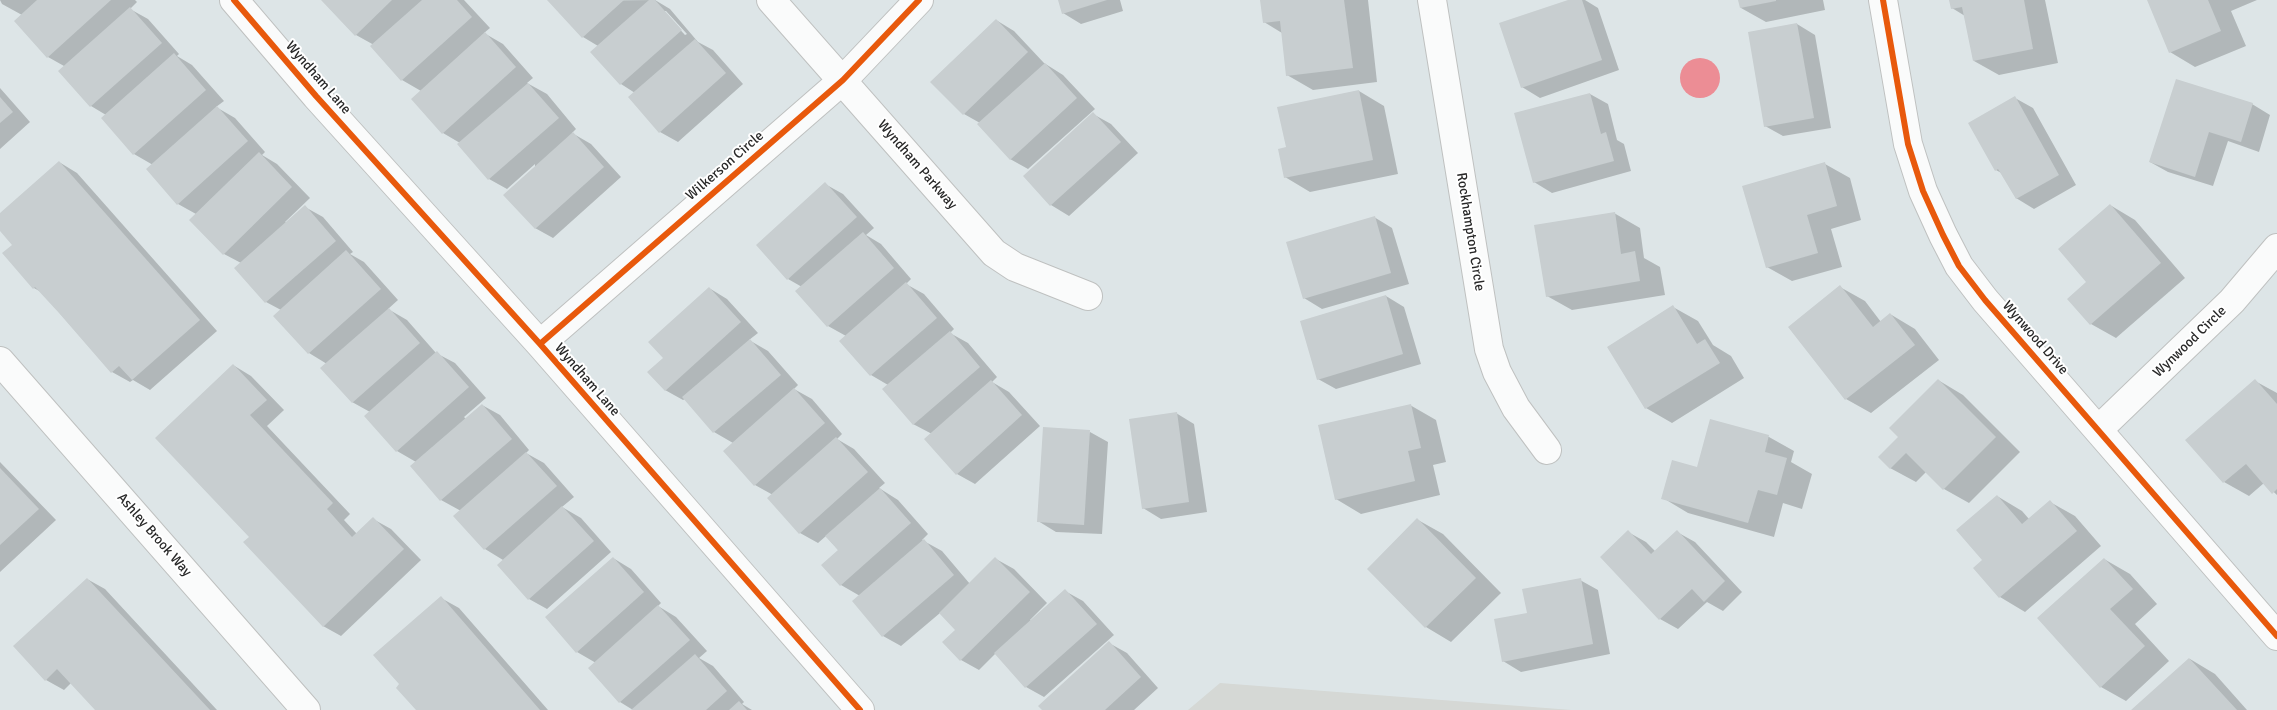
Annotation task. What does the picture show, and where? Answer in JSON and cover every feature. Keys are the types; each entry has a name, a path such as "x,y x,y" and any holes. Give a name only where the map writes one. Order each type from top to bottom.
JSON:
{"street":[{"name":"Wyndham Lane","path":"234,0 316,96 540,344 860,710"},
{"name":"Wyndham Parkway","path":"771,0 994,253 1015,267 1088,296"},
{"name":"Wilkerson Circle","path":"540,344 843,80 920,0"},
{"name":"Rockhampton Circle","path":"1432,0 1489,348 1497,372 1516,408 1547,450"},
{"name":"Wynwood Drive","path":"1883,0 1908,144 1923,191 1959,266 1985,300 2277,636"},
{"name":"Wynwood Circle","path":"2098,430 2232,301 2277,248"},
{"name":"Ashley Brook Way","path":"0,361 306,710"}],"shaded area":[{"path":"1700,58 1714,64 1720,78 1714,92 1700,98 1686,92 1680,78 1686,64"},
{"path":"1220,683 1572,710 1188,710"}],"building":[{"path":"37,0 111,0 47,58 14,21"},
{"path":"321,0 392,0 355,36"},
{"path":"422,0 457,0 472,17 401,81 370,46"},
{"path":"547,0 624,0 582,38"},
{"path":"649,0 655,0 682,30 620,85 590,52"},
{"path":"1058,0 1107,0 1062,14"},
{"path":"1260,0 1344,0 1353,68 1286,76 1280,21 1263,23"},
{"path":"1568,0 1582,0 1602,60 1521,88 1499,23"},
{"path":"1738,0 1776,0 1776,1 1740,8"},
{"path":"1949,0 2024,0 2033,49 1973,61 1962,7 1951,9"},
{"path":"2147,0 2208,0 2221,31 2169,53"},
{"path":"130,7 162,43 90,107 58,71"},
{"path":"996,19 1028,52 963,115 930,82"},
{"path":"1797,23 1814,118 1764,127 1748,32"},
{"path":"485,32 516,67 442,134 411,99"},
{"path":"695,39 726,73 659,133 628,97"},
{"path":"174,53 206,90 133,155 101,118"},
{"path":"1045,63 1077,98 1010,160 977,124"},
{"path":"2176,79 2253,103 2241,142 2209,132 2195,177 2149,162"},
{"path":"528,83 559,118 488,180 457,144"},
{"path":"1359,90 1373,160 1284,178 1278,149 1286,147 1277,107"},
{"path":"1590,93 1601,134 1606,132 1614,161 1533,183 1514,113"},
{"path":"2015,96 2059,175 2016,199 1998,169 1995,171 1968,123"},
{"path":"0,97 13,112 0,123"},
{"path":"217,106 248,141 177,205 146,169"},
{"path":"1093,112 1121,142 1050,206 1023,176"},
{"path":"573,132 604,167 535,229 503,195"},
{"path":"259,152 292,187 223,255 189,220"},
{"path":"59,161 200,320 132,380 119,366 111,373 59,313 35,287 33,289 2,253 12,245 0,231 0,213"},
{"path":"1825,162 1837,206 1807,215 1818,253 1766,268 1742,186"},
{"path":"825,182 857,217 787,280 756,245"},
{"path":"2110,204 2161,263 2090,325 2067,299 2086,282 2058,249"},
{"path":"305,205 336,241 265,303 234,268"},
{"path":"1615,212 1621,254 1635,251 1640,281 1546,297 1534,225"},
{"path":"1375,216 1391,273 1303,299 1286,242"},
{"path":"863,232 894,268 827,327 795,291"},
{"path":"346,250 381,289 308,354 273,316"},
{"path":"906,282 937,318 870,376 839,341"},
{"path":"1840,285 1873,327 1890,313 1915,345 1845,400 1788,327"},
{"path":"709,287 741,322 665,391 647,372 663,358 648,342"},
{"path":"1386,295 1403,354 1317,380 1300,321"},
{"path":"1673,305 1697,344 1705,339 1720,363 1645,409 1607,347"},
{"path":"389,308 420,343 352,403 320,368"},
{"path":"950,331 980,367 913,425 882,389"},
{"path":"750,339 781,375 713,433 682,397"},
{"path":"437,351 469,387 396,452 364,416"},
{"path":"233,364 267,400 250,415 333,503 327,509 352,537 373,517 404,549 323,627 243,542 249,537 155,438"},
{"path":"1938,379 1996,437 1943,490 1906,453 1890,469 1878,457 1898,437 1889,428"},
{"path":"2255,379 2277,404 2277,489 2272,494 2246,464 2223,483 2185,440"},
{"path":"991,380 1022,415 956,475 924,439"},
{"path":"794,388 825,423 754,486 723,451"},
{"path":"482,404 512,439 440,501 410,466"},
{"path":"1411,404 1421,448 1408,451 1415,481 1335,500 1318,425"},
{"path":"1177,412 1189,502 1142,509 1129,419"},
{"path":"1710,419 1769,435 1765,452 1787,458 1777,495 1758,490 1748,523 1661,499 1672,460 1697,467"},
{"path":"1043,427 1090,430 1084,525 1037,522"},
{"path":"836,437 868,472 799,534 767,498"},
{"path":"526,452 557,486 484,550 453,516"},
{"path":"0,468 39,509 0,545"},
{"path":"880,488 911,523 840,586 821,565 838,550 825,536"},
{"path":"1997,495 2022,524 2050,500 2077,531 1999,598 1973,568 1982,560 1956,530"},
{"path":"562,506 594,541 528,600 497,565"},
{"path":"1417,518 1476,578 1425,628 1367,569"},
{"path":"1628,530 1651,554 1677,530 1725,581 1704,602 1692,589 1659,620 1600,557"},
{"path":"924,539 954,575 882,637 852,601"},
{"path":"613,557 644,592 576,653 545,617"},
{"path":"995,557 1030,592 960,661 942,642 955,630 939,613"},
{"path":"2104,558 2133,589 2110,609 2145,646 2100,688 2037,618"},
{"path":"87,578 210,710 95,710 57,669 45,681 13,646"},
{"path":"1581,578 1593,644 1502,662 1494,619 1527,613 1522,589"},
{"path":"1065,589 1097,624 1025,688 994,653"},
{"path":"441,596 540,710 416,710 396,688 399,684 373,655"},
{"path":"658,605 690,640 619,703 588,668"},
{"path":"1109,641 1141,677 1105,710 1042,710 1038,706"},
{"path":"695,654 727,691 706,710 631,710"},
{"path":"2189,658 2237,710 2131,710"},
{"path":"739,701 747,710 729,710"}],"cycle path":[{"path":"234,0 316,96 540,344 860,710"},
{"path":"540,344 843,80 919,0"},
{"path":"1883,0 1908,144 1923,191 1959,266 1985,300 2277,636"}]}
